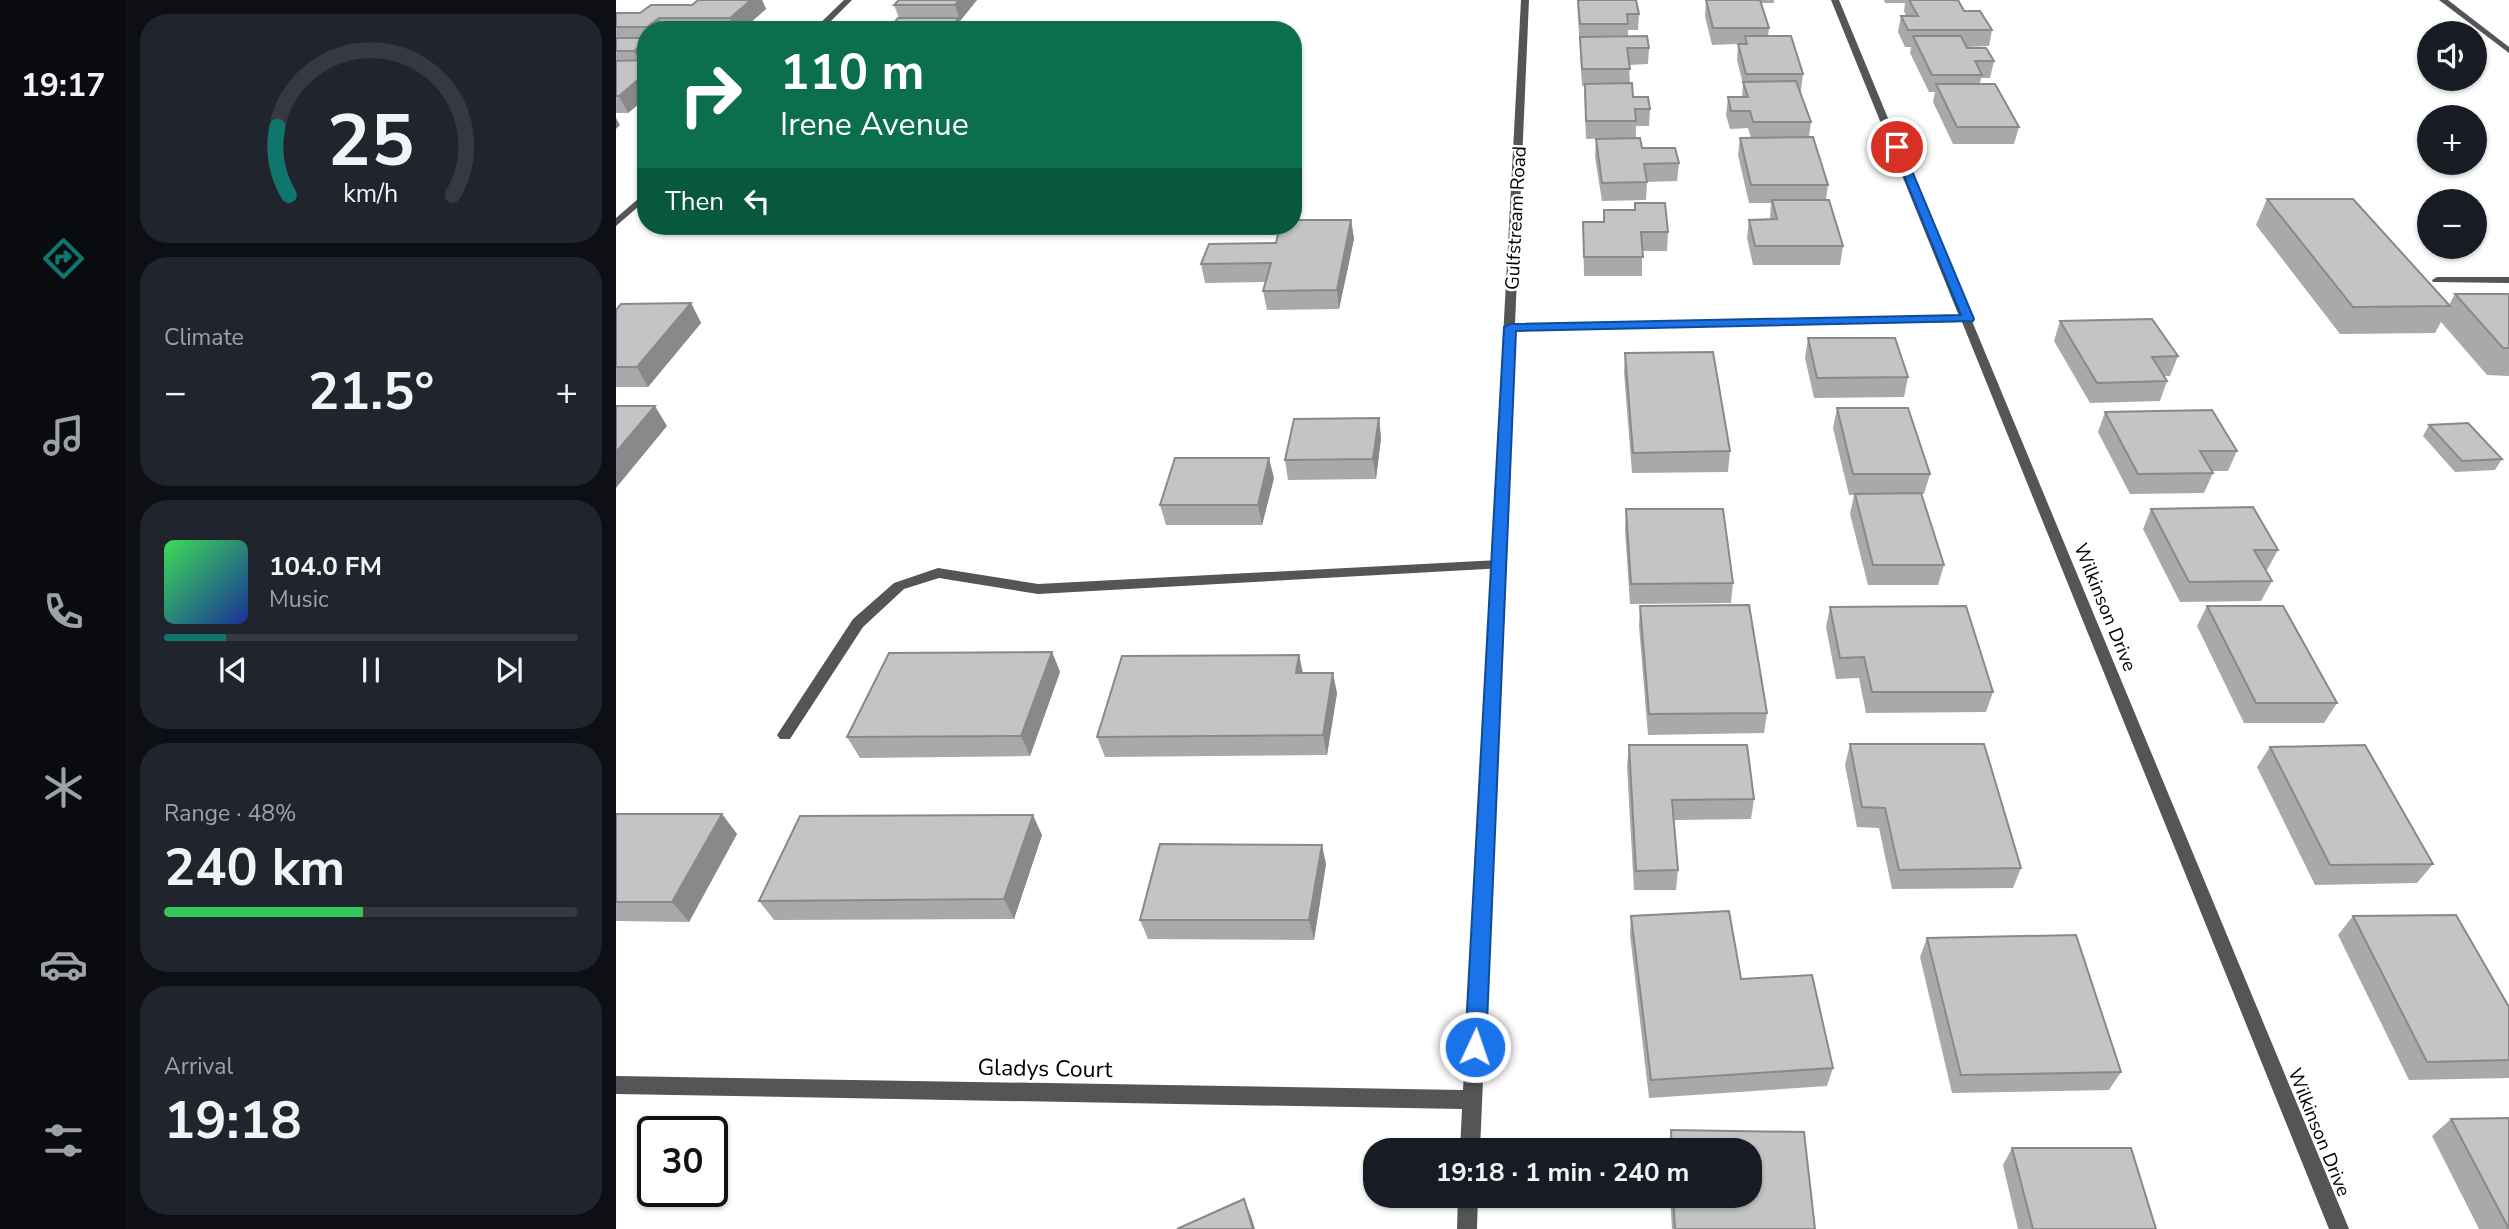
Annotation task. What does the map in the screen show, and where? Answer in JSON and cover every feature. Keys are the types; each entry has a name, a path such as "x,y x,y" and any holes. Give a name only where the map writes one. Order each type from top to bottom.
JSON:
{"street":[{"path":"826,21 848,0"},
{"name":"Gulfstream Road","path":"1471,1138 1525,0"},
{"name":"Wilkinson Drive","path":"1835,0 2339,1229"},
{"path":"2443,0 2509,51"},
{"path":"616,223 637,203"},
{"path":"616,209 631,209"},
{"path":"2437,280 2509,280"},
{"path":"1510,327 1968,319"},
{"path":"785,735 858,623 899,586 938,573 1038,589 1499,565"},
{"name":"Gladys Court","path":"616,1086 1473,1100"},
{"path":"1466,1229 1467,1208"}],"building":[{"path":"698,0 751,0 730,18 659,18 655,21 637,21 637,27 616,27 616,13 640,13 651,5 692,5"},
{"path":"899,0 959,0 955,5 894,5"},
{"path":"1578,0 1636,0 1639,14 1627,14 1628,24 1580,24"},
{"path":"1706,0 1760,0 1769,28 1713,28"},
{"path":"1909,0 1958,0 1964,11 1980,11 1992,30 1908,30 1901,16 1918,16"},
{"path":"898,18 959,18 956,21 896,21"},
{"path":"1647,36 1649,48 1627,48 1630,69 1582,69 1580,37"},
{"path":"1745,36 1791,36 1803,74 1746,74 1738,44 1747,44"},
{"path":"1913,36 1961,36 1967,48 1986,48 1994,61 1975,61 1982,75 1932,75"},
{"path":"616,38 637,38 637,48 634,51 616,51"},
{"path":"637,60 637,81 619,96 616,96 616,61"},
{"path":"1796,81 1811,122 1753,122 1750,111 1731,111 1728,97 1748,97 1743,82"},
{"path":"1632,83 1633,97 1648,97 1650,109 1635,109 1636,121 1586,121 1585,84"},
{"path":"1936,84 1995,84 2019,127 1957,127"},
{"path":"1813,137 1828,185 1751,185 1740,138"},
{"path":"1640,138 1642,148 1675,148 1679,163 1644,164 1647,182 1602,183 1596,139"},
{"path":"2267,199 2353,199 2450,306 2353,307"},
{"path":"1772,200 1829,200 1843,246 1755,246 1749,220 1777,219"},
{"path":"1635,203 1665,203 1668,232 1641,232 1643,257 1584,257 1583,222 1604,222 1604,210 1635,210"},
{"path":"1302,220 1351,220 1337,290 1263,291 1271,263 1201,264 1209,244 1276,243 1278,235 1302,235"},
{"path":"2455,294 2509,294 2509,348 2503,348"},
{"path":"691,303 637,367 616,367 616,310 621,304"},
{"path":"2152,319 2178,356 2152,357 2167,381 2097,383 2060,321"},
{"path":"1808,338 1895,338 1908,377 1817,378"},
{"path":"1713,352 1730,451 1633,453 1625,353"},
{"path":"616,406 655,406 616,452"},
{"path":"1837,408 1908,408 1930,474 1853,474"},
{"path":"2212,410 2237,451 2200,451 2213,473 2138,474 2105,412"},
{"path":"1379,418 1373,459 1285,460 1294,419"},
{"path":"2468,423 2502,459 2462,461 2429,425"},
{"path":"1175,458 1269,458 1258,505 1160,505"},
{"path":"1921,493 1944,565 1873,565 1855,494"},
{"path":"2253,507 2278,550 2254,550 2272,581 2189,582 2151,509"},
{"path":"1626,509 1723,509 1733,583 1631,584"},
{"path":"1749,605 1767,713 1649,714 1640,606"},
{"path":"1966,606 1993,692 1872,692 1864,657 1840,658 1830,607"},
{"path":"2207,606 2283,606 2337,703 2256,703"},
{"path":"1052,652 1021,736 847,737 889,653"},
{"path":"1299,655 1296,673 1333,673 1323,735 1097,737 1122,656"},
{"path":"1850,744 1984,744 2021,868 1899,870 1885,808 1862,807"},
{"path":"1629,745 1747,745 1754,799 1672,800 1678,870 1636,871"},
{"path":"2365,745 2433,864 2330,865 2270,747"},
{"path":"616,814 722,814 672,902 616,902"},
{"path":"1033,815 1004,899 759,901 800,816"},
{"path":"1160,844 1322,845 1309,920 1140,920"},
{"path":"1729,911 1741,979 1812,975 1833,1068 1651,1080 1631,916"},
{"path":"2456,915 2509,1007 2509,1060 2427,1062 2353,916"},
{"path":"2076,935 2121,1072 1961,1075 1927,938"},
{"path":"2509,1118 2509,1229 2451,1119"},
{"path":"1671,1130 1804,1132 1815,1229 1675,1229 1674,1208 1762,1208 1762,1138 1671,1138"},
{"path":"2012,1148 2131,1148 2156,1229 2033,1229"},
{"path":"1244,1199 1253,1229 1177,1229"}],"route":[{"path":"1475,1047 1510,327 1968,319 1897,147"}]}
